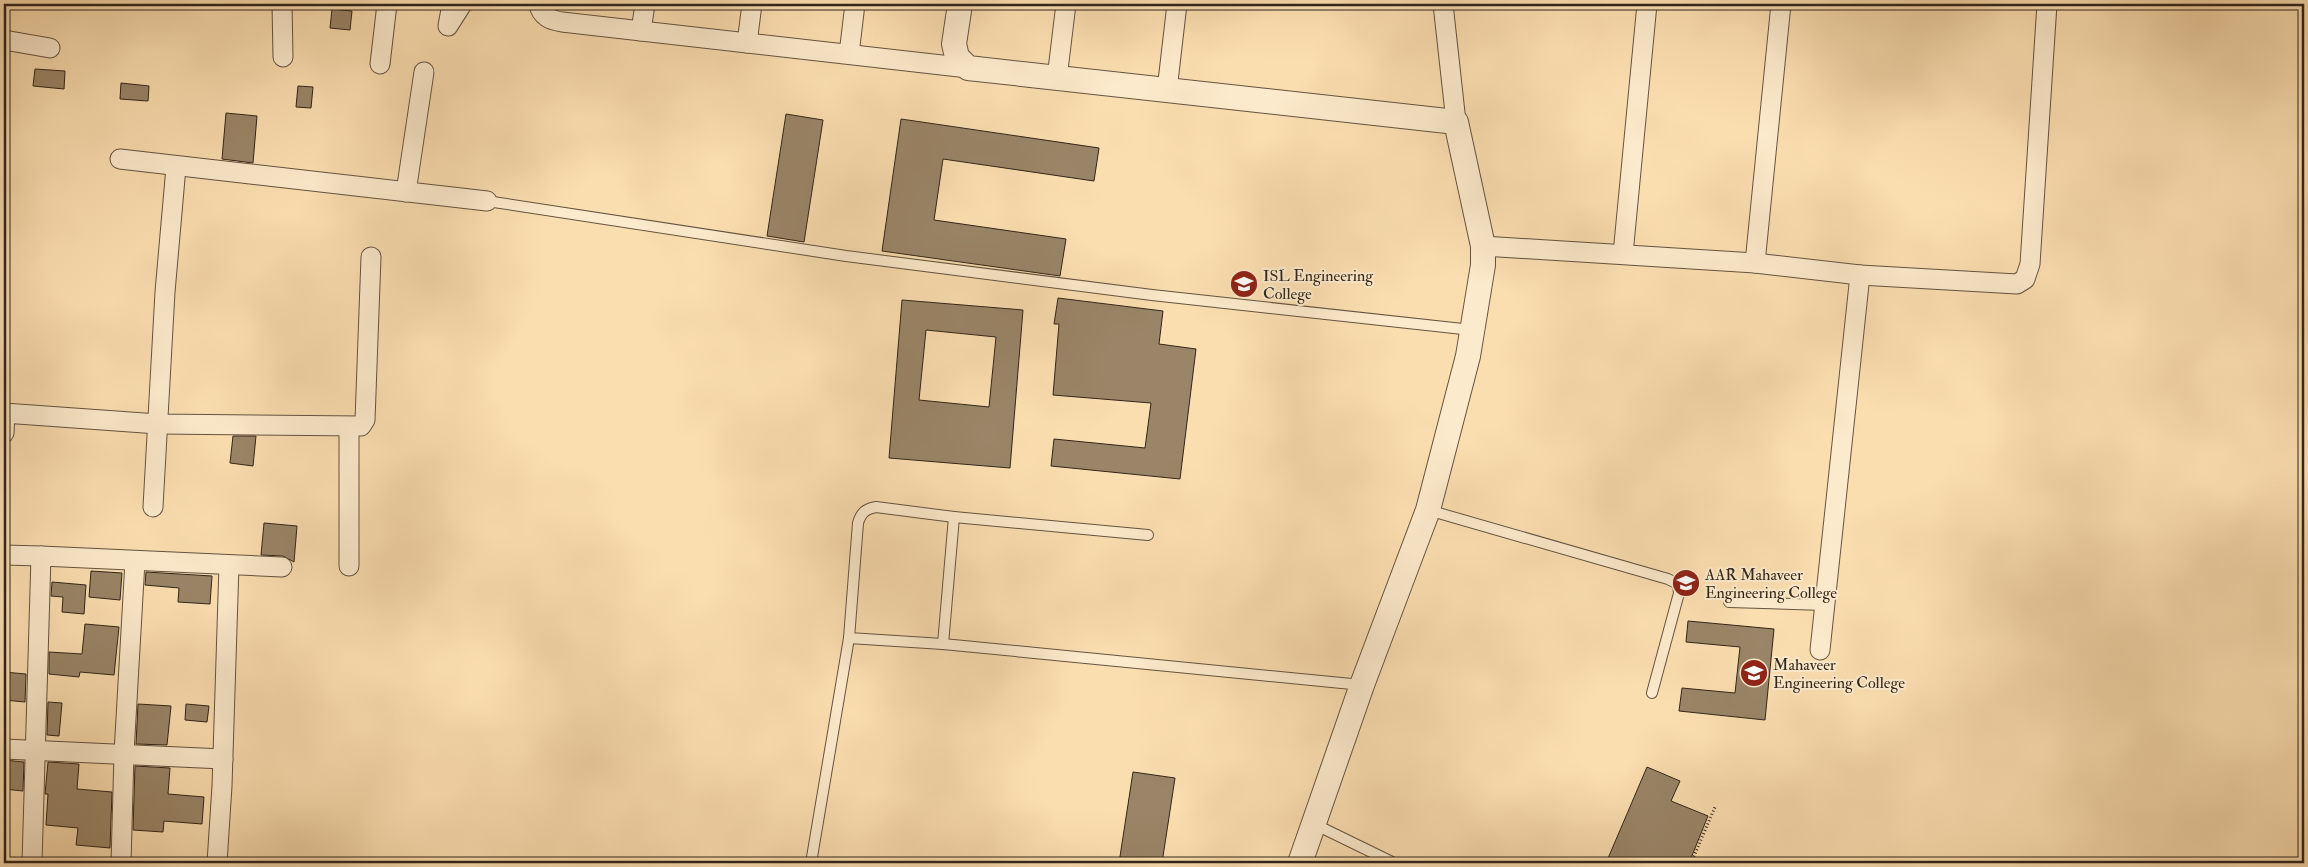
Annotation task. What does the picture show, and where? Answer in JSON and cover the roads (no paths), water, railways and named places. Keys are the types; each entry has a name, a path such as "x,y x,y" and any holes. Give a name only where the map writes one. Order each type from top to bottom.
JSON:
{"street":[{"path":"282,4 283,57"},
{"path":"380,64 387,4"},
{"path":"452,4 448,26 462,4"},
{"path":"540,4 540,11 549,19 642,31 1456,122"},
{"path":"642,31 645,4"},
{"path":"747,43 752,4"},
{"path":"849,54 855,4"},
{"path":"960,4 954,44 957,57 968,68"},
{"path":"1057,78 1066,4"},
{"path":"1167,90 1176,4"},
{"path":"1300,863 1362,685 1428,510 1468,356 1483,264 1483,246 1456,122 1444,4"},
{"path":"1623,254 1647,4"},
{"path":"1754,263 1781,4"},
{"path":"1483,246 1754,263 1860,275 2017,284 2026,279 2030,264 2046,4"},
{"path":"4,40 50,48"},
{"path":"406,192 424,72"},
{"path":"120,159 176,167 487,201"},
{"path":"154,507 165,292 176,167"},
{"path":"4,433 4,413 158,424 361,426 365,420 371,257"},
{"path":"1820,650 1860,275"},
{"path":"349,427 349,566"},
{"path":"4,556 282,567"},
{"path":"32,863 41,556"},
{"path":"121,863 124,753 135,561"},
{"path":"217,863 223,759 229,565"},
{"path":"4,749 223,759"}],"lane":[{"path":"487,201 846,256 1152,295 1472,330"},
{"path":"811,863 849,638 858,523 861,515 867,509 876,508 1148,535"},
{"path":"1428,510 1668,579 1678,584 1679,593 1652,693"},
{"path":"943,644 954,517"},
{"path":"1729,602 1824,605"},
{"path":"849,638 943,644 1362,685"},
{"path":"1313,824 1394,863"}],"place":[{"name":"ISL Engineering College","path":"1244,284"},
{"name":"AAR Mahaveer Engineering College","path":"1686,583"},
{"name":"Mahaveer Engineering College","path":"1754,673"}]}
